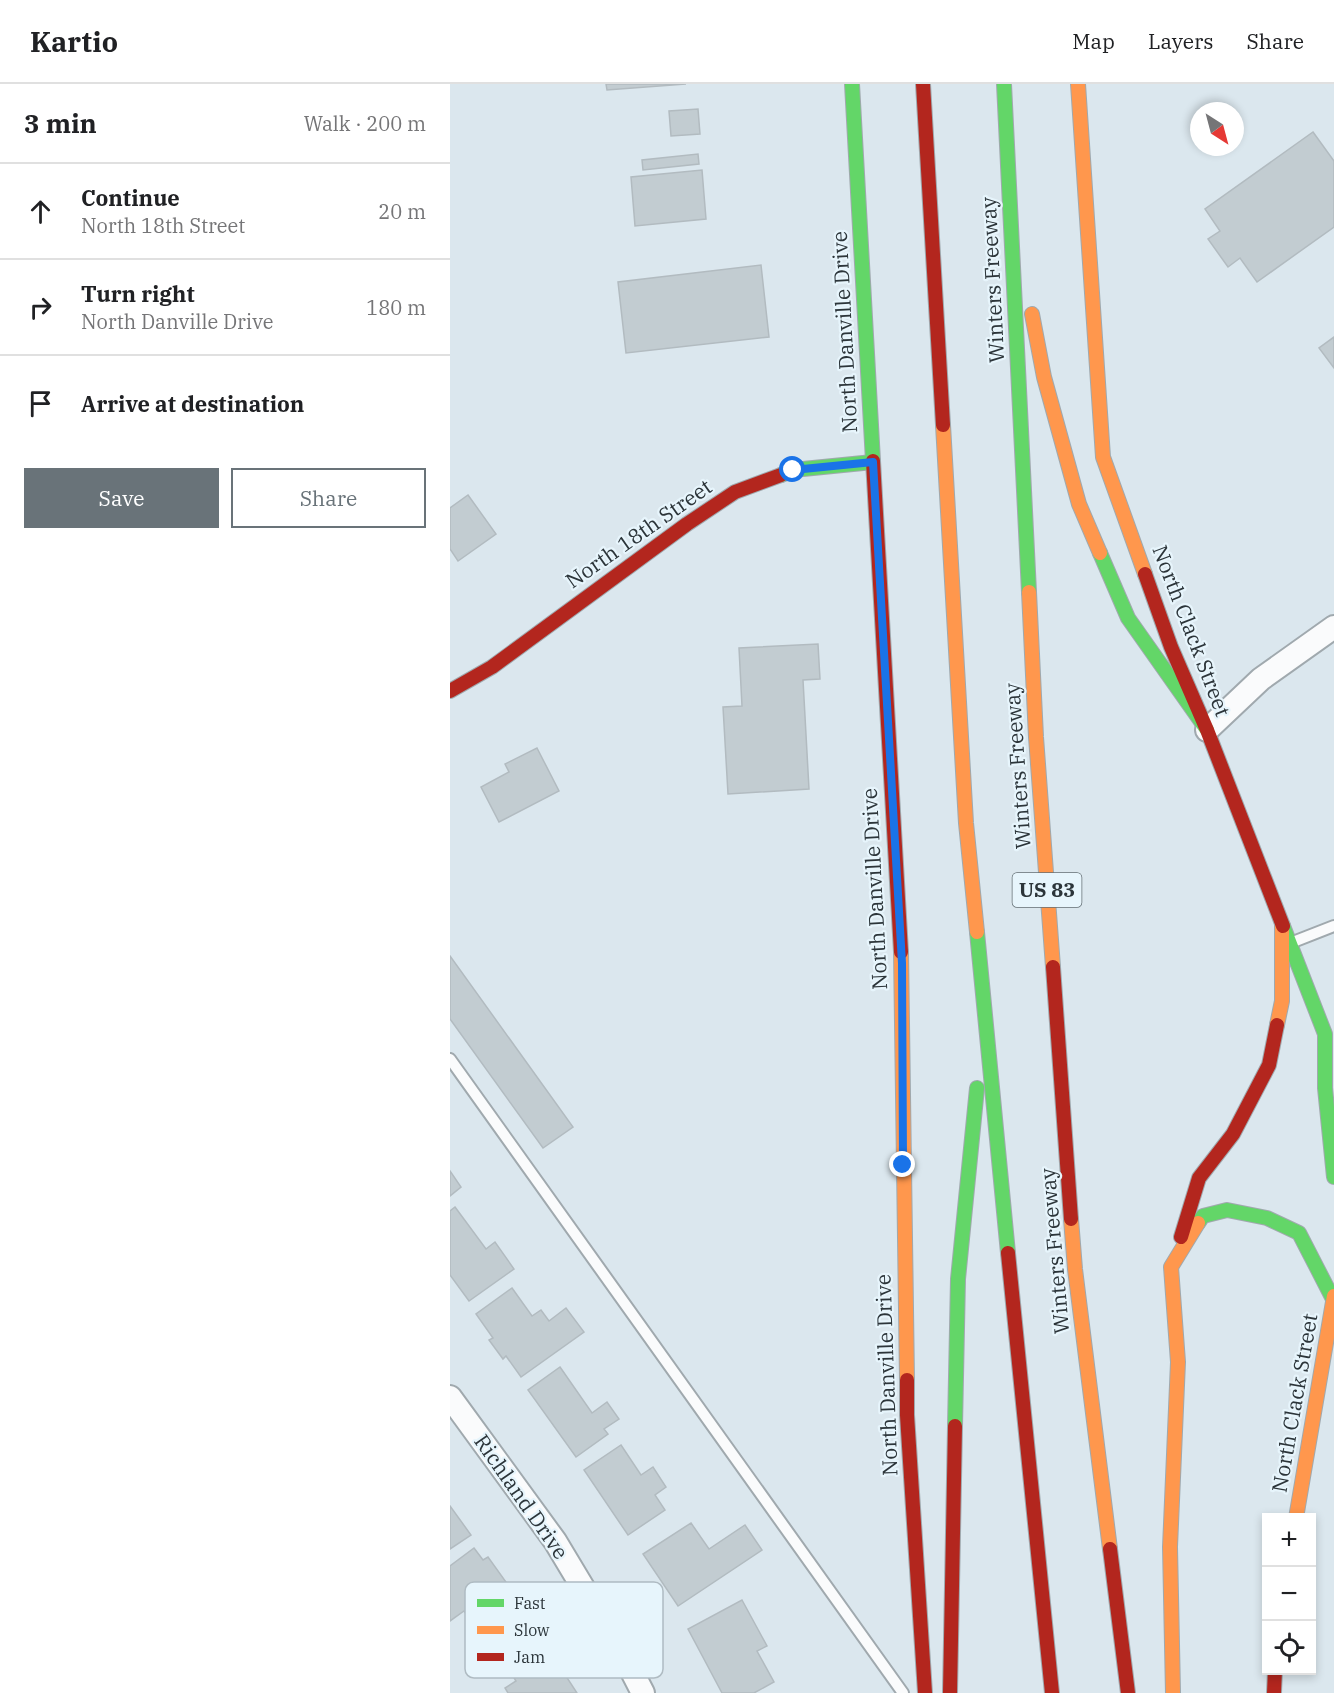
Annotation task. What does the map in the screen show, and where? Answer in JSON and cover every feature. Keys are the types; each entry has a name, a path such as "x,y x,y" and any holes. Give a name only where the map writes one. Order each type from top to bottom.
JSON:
{"main road":[{"name":"North Danville Drive","path":"852,84 902,963 907,1415 926,1693"},
{"path":"923,84 966,823 1052,1693"},
{"name":"Winters Freeway","path":"1004,84 1036,737 1075,1269 1128,1693"},
{"name":"North Clack Street","path":"1078,84 1103,457 1172,647 1208,730 1325,1034 1325,1088 1333,1149 1334,1177"},
{"path":"1009,192 1044,376 1079,504 1128,618 1208,730"},
{"name":"North 18th Street","path":"450,691 492,667 687,524 735,492 793,470 873,462"},
{"path":"1173,1693 1170,1547 1178,1362 1171,1267 1199,1178 1233,1134 1269,1065 1282,1001 1282,926"},
{"path":"950,1693 958,1279 984,1014"},
{"path":"1171,1267 1203,1216 1227,1210 1267,1218 1299,1233 1334,1298"},
{"name":"North Clack Street","path":"1297,1513 1334,1298"},
{"path":"1274,1693 1275,1675"}],"street":[{"path":"1208,730 1261,680 1333,628"},
{"name":"Richland Drive","path":"450,1397 555,1541 580,1582"},
{"name":"Richland Drive","path":"635,1678 643,1693"}],"lane":[{"path":"1289,944 1334,926"},
{"path":"450,1059 903,1693"}],"building":[{"path":"606,84 686,84 607,90"},
{"path":"698,109 700,134 671,136 669,111"},
{"path":"1313,132 1334,161 1334,227 1257,282 1240,258 1228,267 1208,239 1220,231 1205,209"},
{"path":"698,154 699,164 643,170 642,160"},
{"path":"702,170 706,219 635,226 631,177"},
{"path":"761,265 769,337 626,353 618,282"},
{"path":"1334,337 1334,368 1319,348"},
{"path":"468,495 496,534 458,561 450,549 450,508"},
{"path":"818,644 820,679 803,680 809,789 728,794 723,707 742,706 739,648"},
{"path":"537,748 559,791 499,822 481,787 509,772 505,764"},
{"path":"450,956 573,1127 543,1148 450,1019"},
{"path":"450,1171 461,1187 450,1196"},
{"path":"455,1207 486,1249 495,1242 514,1269 469,1301 450,1275 450,1211"},
{"path":"512,1288 532,1316 541,1310 549,1321 566,1308 584,1332 521,1377 506,1356 503,1359 489,1340 493,1338 476,1314"},
{"path":"560,1367 592,1413 607,1402 619,1419 604,1429 608,1434 576,1457 528,1390"},
{"path":"621,1445 641,1475 653,1467 666,1487 655,1495 665,1510 628,1535 584,1470"},
{"path":"450,1506 471,1535 450,1549"},
{"path":"691,1523 709,1549 745,1525 762,1550 678,1606 643,1554"},
{"path":"474,1548 483,1560 488,1557 506,1582 465,1582 465,1612 450,1621 450,1566"},
{"path":"742,1600 767,1646 757,1651 774,1682 754,1693 722,1693 688,1629"},
{"path":"514,1678 567,1678 577,1693 508,1693 505,1688 516,1681"}],"traffic: fast":[{"path":"852,84 873,461"},
{"path":"1004,84 1029,592"},
{"path":"781,475 793,470 873,462"},
{"path":"1100,553 1128,618 1207,730"},
{"path":"1283,926 1325,1034 1325,1088 1334,1177"},
{"path":"977,932 1008,1253"},
{"path":"955,1426 958,1279 977,1088"},
{"path":"1198,1223 1203,1216 1227,1210 1267,1218 1299,1233 1333,1299"}],"traffic: slow":[{"path":"1078,84 1103,457 1145,574"},
{"path":"1032,314 1044,377 1079,504 1100,553"},
{"path":"943,425 966,823 977,932"},
{"path":"1029,592 1036,737 1053,967"},
{"path":"1277,1025 1282,1001 1282,926"},
{"path":"901,952 907,1380"},
{"path":"1071,1219 1075,1269 1110,1549"},
{"path":"1173,1693 1170,1547 1178,1362 1171,1267 1198,1223"},
{"path":"1297,1513 1334,1296"}],"traffic: jam":[{"path":"923,84 943,425"},
{"path":"873,461 901,952"},
{"path":"450,691 492,667 687,524 735,492 781,475"},
{"path":"1145,574 1171,647 1207,730 1283,926"},
{"path":"1053,967 1071,1219"},
{"path":"1181,1237 1199,1178 1233,1134 1269,1065 1277,1025"},
{"path":"1008,1253 1052,1693"},
{"path":"907,1380 907,1415 925,1693"},
{"path":"950,1693 955,1426"},
{"path":"1110,1549 1128,1693"},
{"path":"1274,1693 1275,1675"}],"route":[{"path":"793,470 873,462 902,963 903,1165"}]}
